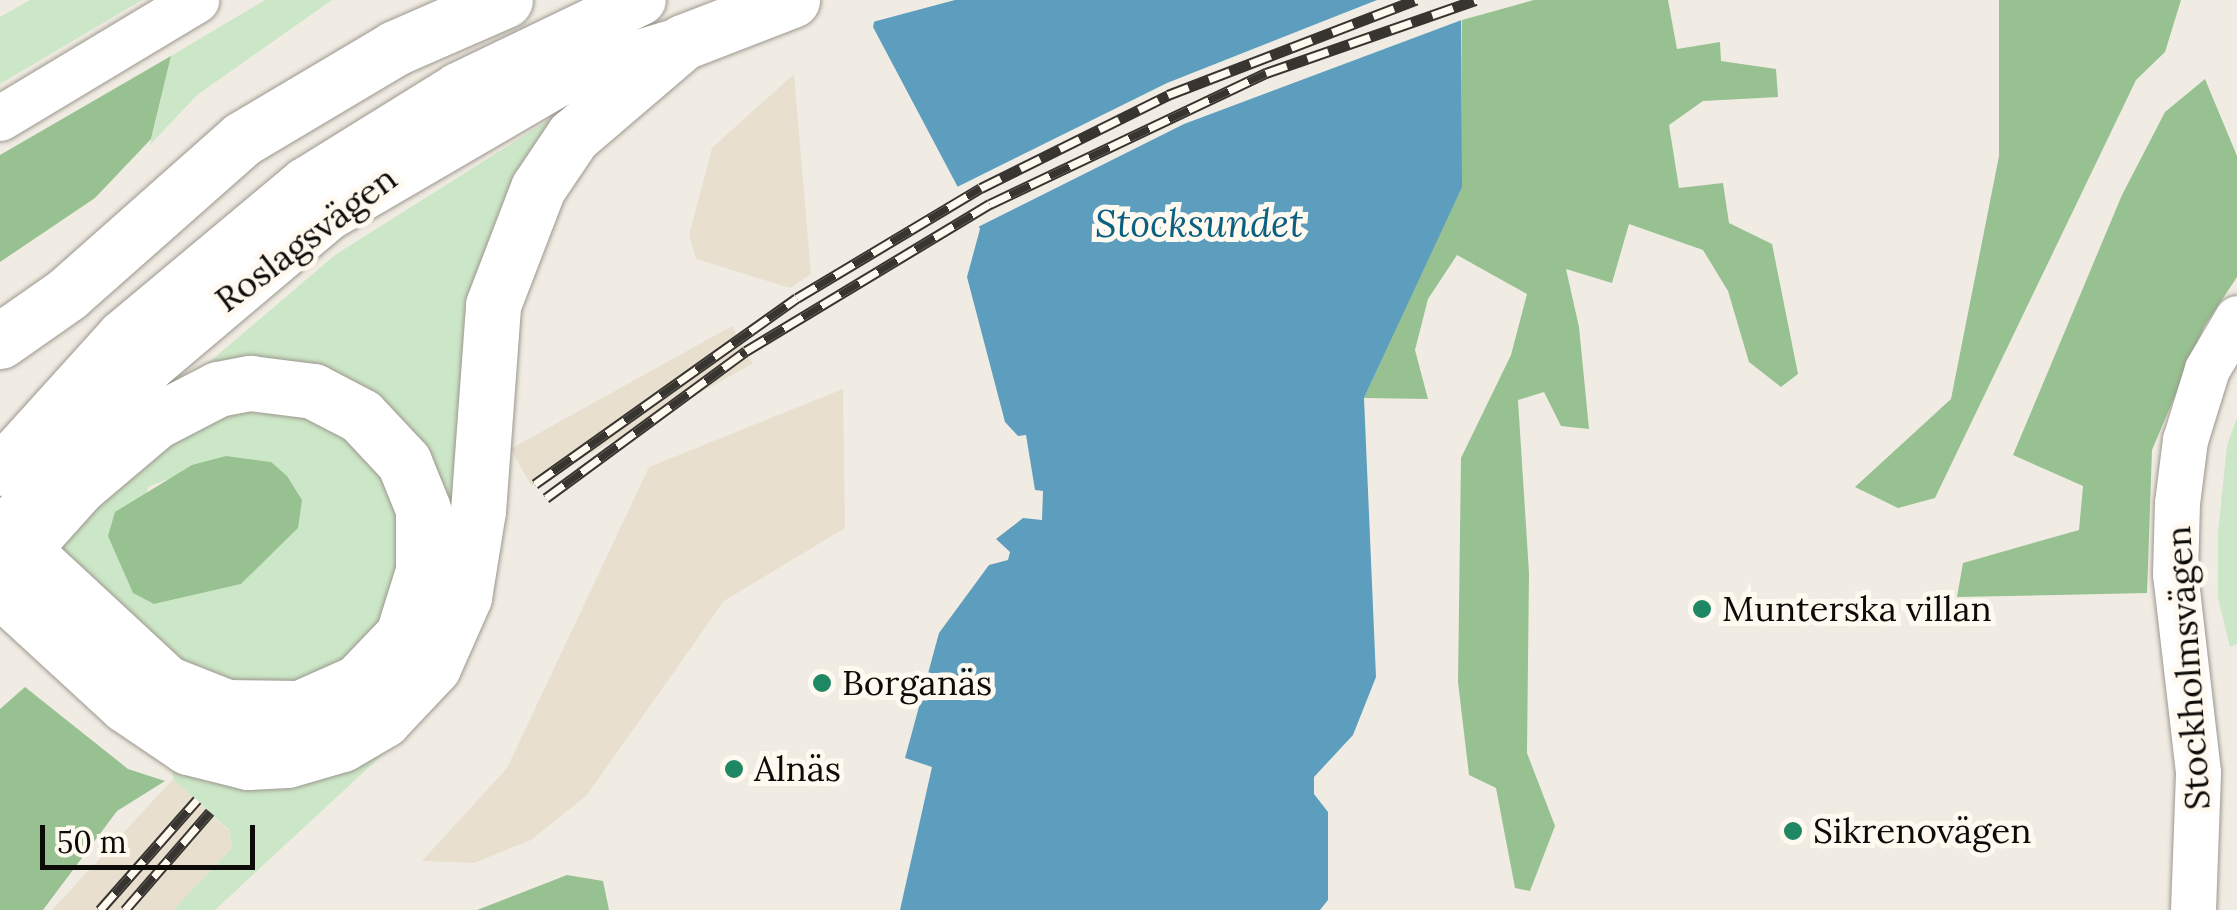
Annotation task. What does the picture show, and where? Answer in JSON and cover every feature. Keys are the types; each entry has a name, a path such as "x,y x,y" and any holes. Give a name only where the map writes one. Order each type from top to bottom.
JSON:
{"highway":[{"path":"0,341 67,294 242,140 395,48 504,0"},
{"path":"14,570 126,705 166,736 209,754 248,762 326,750 401,705 433,668 464,597 478,511 493,305 512,243 573,136 683,42 792,0"},
{"path":"250,383 314,391 361,416 404,462 423,509 423,571 403,635 358,682 300,708 227,707 166,682 14,570 79,486 156,421 188,402 250,383"}],"main road":[{"name":"Roslagsvägen","path":"0,471 122,336 305,182 458,88 641,0"},
{"name":"Roslagsvägen","path":"14,570 150,366 329,214 566,78 683,42"}],"street":[{"path":"0,118 196,0"},
{"name":"Stockholmsvägen","path":"2194,910 2198,772 2175,574 2177,504 2186,440 2207,370 2237,318"}],"shaded area":[{"path":"794,74 811,274 790,288 696,259 689,235 712,148"},
{"path":"732,326 753,364 532,486 511,449"},
{"path":"843,389 845,528 724,601 587,795 531,840 474,863 422,861 507,768 649,467"},
{"path":"173,779 229,831 232,848 173,910 52,910"}],"green space":[{"path":"30,0 142,0 0,84 0,17"},
{"path":"265,0 332,0 197,95 150,145 171,56"},
{"path":"1534,0 1668,0 1677,49 1720,42 1721,61 1776,69 1778,97 1703,101 1669,125 1679,188 1723,183 1729,223 1772,244 1798,374 1781,387 1749,362 1728,291 1703,250 1629,224 1612,283 1566,269 1579,327 1589,429 1561,426 1544,392 1518,400 1529,573 1527,753 1555,826 1530,891 1515,888 1496,788 1469,775 1458,682 1461,458 1511,355 1527,294 1457,255 1428,299 1415,350 1428,399 1364,398 1461,187 1462,20"},
{"path":"1999,0 2181,0 2165,52 2136,80 1935,498 1898,508 1855,487 1951,399 1999,156"},
{"path":"171,56 151,139 95,198 0,262 0,155"},
{"path":"2205,79 2237,156 2237,277 2204,327 2152,450 2147,593 1957,597 1963,563 2079,530 2083,486 2013,455 2122,195 2165,112"},
{"path":"547,121 557,121 452,536 393,425 187,381 335,255"},
{"path":"292,403 358,436 404,509 400,592 363,649 300,689 215,687 50,556 132,462 209,410","holes":["226,456 271,462 298,528 241,584 155,604 134,593 129,576 148,487"]},
{"path":"2237,418 2237,644 2230,647 2218,598 2218,532 2227,445"},
{"path":"226,456 271,462 287,476 302,500 298,528 241,584 154,604 133,593 108,536 115,512 192,465"},
{"path":"25,687 128,769 165,781 117,811 43,910 0,910 0,709"},
{"path":"438,688 381,756 215,910 173,910 232,848 229,830 173,779 171,757"},
{"path":"567,875 603,881 609,910 477,910"}],"water":[{"name":"Stocksundet","path":"879,0 1461,0 1462,187 1364,398 1376,677 1353,735 1314,777 1314,794 1328,812 1328,900 1320,910 900,910 932,767 905,758 939,633 989,565 1008,560 1010,552 996,539 1023,518 1042,520 1043,491 1035,490 1026,435 1018,436 1005,422 967,277 980,229 873,27"}],"pier":[{"path":"874,0 955,0 869,23"},
{"path":"1377,0 1466,0 1467,18 1184,124 974,229 953,189 1167,83"}],"railway":[{"path":"535,484 797,298 981,188 1168,95 1416,0"},
{"path":"546,498 746,351 990,204 1266,73 1476,0"},
{"path":"100,910 197,800"},
{"path":"125,910 210,812"}],"place":[{"name":"Munterska villan","path":"1702,609"},
{"name":"Borganäs","path":"822,683"},
{"name":"Alnäs","path":"734,769"},
{"name":"Sikrenovägen","path":"1793,831"}]}
